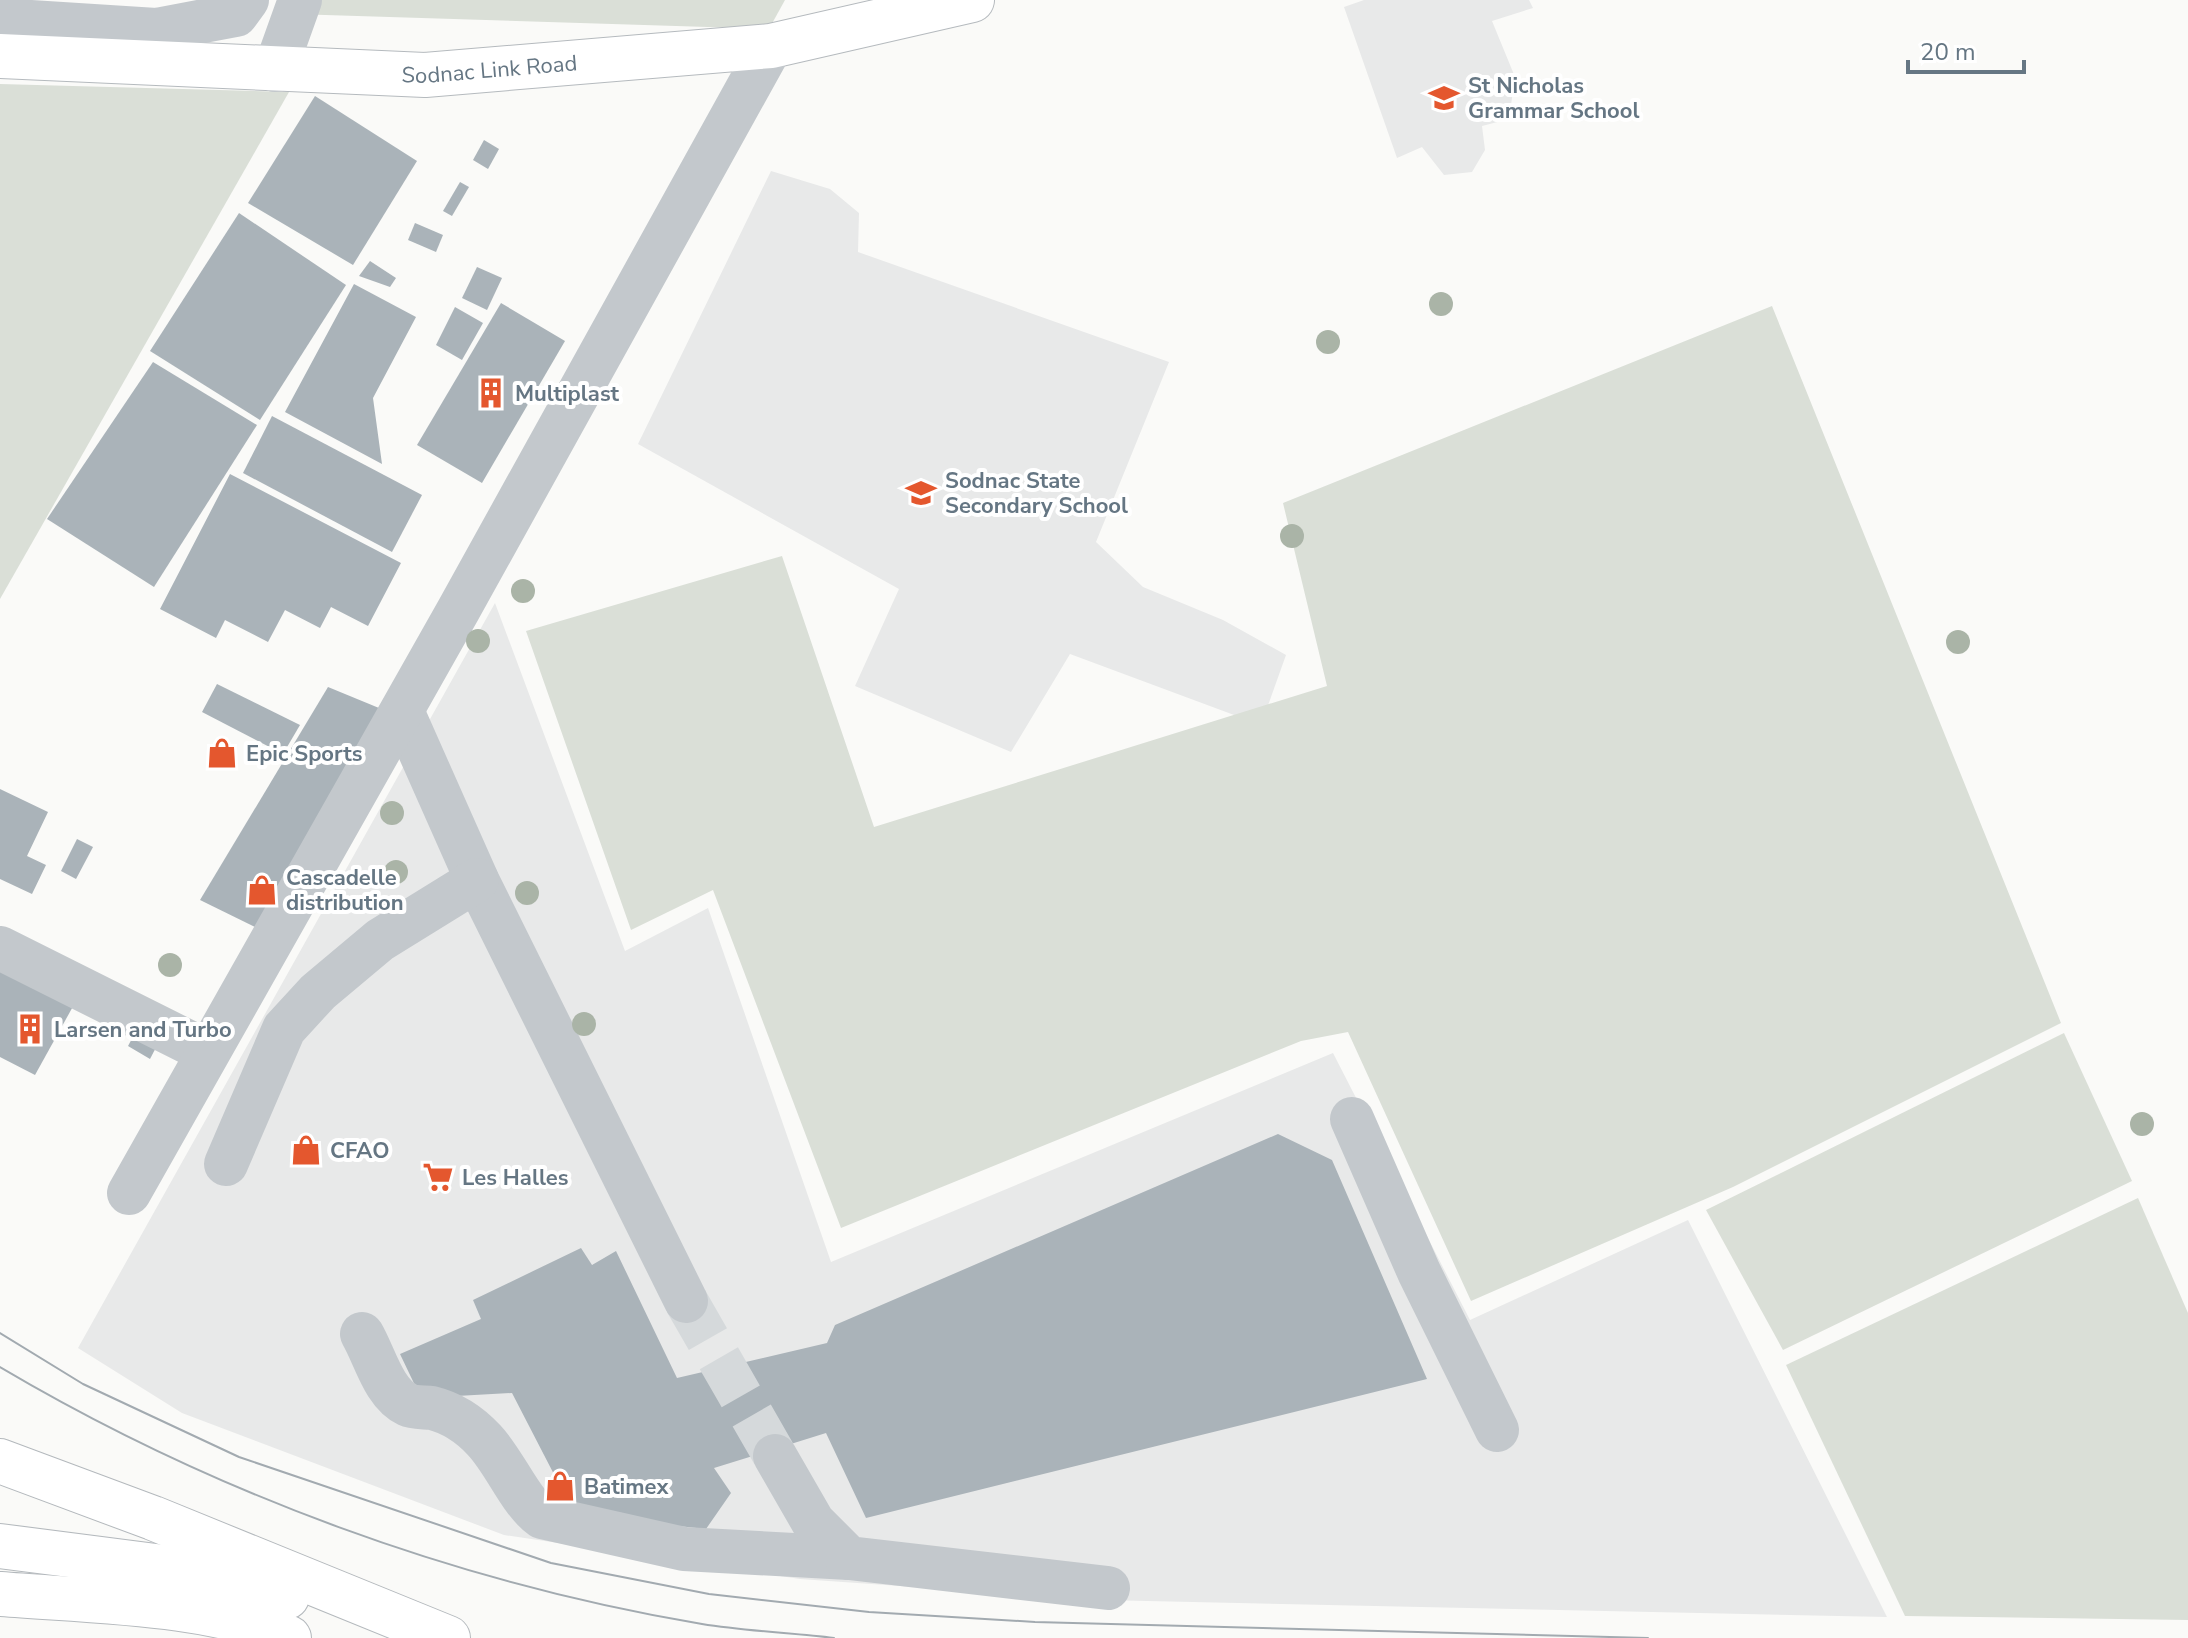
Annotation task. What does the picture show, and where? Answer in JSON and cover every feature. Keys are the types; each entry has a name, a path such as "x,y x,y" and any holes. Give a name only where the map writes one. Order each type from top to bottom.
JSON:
{"main road":[{"name":"Sodnac Link Road","path":"0,56 425,75 771,46 972,0"},
{"path":"0,1461 153,1518 446,1637"},
{"path":"0,1546 171,1568 446,1637"},
{"path":"0,1594 132,1605 274,1631"},
{"path":"202,1638 274,1631"}],"street":[{"path":"0,20 156,30 236,15 247,0"},
{"path":"255,0 275,70"},
{"path":"275,70 300,0"},
{"path":"129,1193 206,1051 402,711 771,46"},
{"path":"402,711 477,880 686,1301"},
{"path":"226,1164 284,1029 318,992 380,940 477,880"},
{"path":"0,948 206,1051"},
{"path":"1352,1119 1419,1272 1497,1430"},
{"path":"362,1334 385,1384 407,1405 434,1409 459,1419 476,1433 513,1476 529,1508 542,1517 684,1549 849,1558 1108,1588"},
{"path":"775,1456 813,1522 849,1558"}],"shaded area":[{"path":"300,0 785,0 769,29 293,14"},
{"name":"St Nicholas Grammar School","path":"1364,0 1529,0 1533,8 1492,21 1515,77 1509,119 1482,126 1485,150 1472,172 1444,175 1422,147 1397,158 1344,7"},
{"path":"0,84 289,92 0,599"},
{"name":"Sodnac State Secondary School","path":"771,171 830,189 859,213 858,252 1169,362 1096,542 1143,587 1223,620 1286,655 1261,725 1070,654 1011,752 855,686 899,589 638,444"},
{"path":"1772,306 2061,1023 1733,1187 1471,1301 1348,1032 1301,1041 841,1228 713,890 631,930 526,631 782,556 874,827 1327,686 1283,503"},
{"path":"495,603 625,951 708,908 831,1262 1333,1053 1470,1320 1688,1220 1887,1617 1102,1600 800,1579 504,1535 182,1413 78,1348"},
{"path":"2064,1033 2132,1181 1783,1350 1706,1210"},
{"path":"2138,1198 2188,1313 2188,1620 1905,1616 1786,1365"}],"building":[{"path":"315,96 417,161 353,265 248,203"},
{"path":"484,140 499,149 488,169 473,160"},
{"path":"460,182 469,187 452,216 443,211"},
{"path":"239,213 346,285 260,420 150,351"},
{"path":"415,223 443,235 436,252 408,240"},
{"path":"370,261 396,278 390,287 359,276"},
{"path":"477,267 502,278 487,310 462,298"},
{"path":"354,284 416,317 373,398 382,464 285,412"},
{"name":"Multiplast","path":"501,303 565,341 482,483 417,445"},
{"path":"455,307 483,323 462,360 436,345"},
{"path":"153,362 257,425 154,587 47,519"},
{"path":"272,416 422,495 392,552 243,473"},
{"path":"230,474 401,563 368,626 331,607 320,628 285,610 268,642 225,620 216,638 160,609"},
{"path":"217,684 300,725 283,754 202,712"},
{"path":"328,687 379,708 259,929 200,900"},
{"path":"0,789 48,812 27,856 46,865 32,894 0,879"},
{"path":"77,839 93,847 76,879 61,871"},
{"name":"Larsen and Turbo","path":"0,962 76,1001 35,1075 0,1057"},
{"path":"141,1022 163,1034 150,1059 128,1046"},
{"path":"1278,1134 1332,1160 1427,1379 866,1518 826,1433 714,1468 731,1493 706,1529 575,1515 512,1393 421,1398 400,1354 481,1319 473,1300 581,1248 592,1265 616,1251 677,1378 827,1343 835,1325"}],"tunnel":[{"path":"686,1301 775,1456"}],"tram line":[{"path":"0,1333 83,1384 239,1457 551,1563 709,1594 869,1612 1035,1622 1648,1638"},
{"path":"0,1367 81,1413 165,1455 251,1493 429,1558 519,1584 702,1624 834,1638"}],"place":[{"name":"St Nicholas Grammar School","path":"1444,98"},
{"name":"Multiplast","path":"491,393"},
{"name":"Sodnac State Secondary School","path":"921,493"},
{"name":"Epic Sports","path":"222,753"},
{"name":"Cascadelle distribution","path":"262,890"},
{"name":"Larsen and Turbo","path":"30,1029"},
{"name":"CFAO","path":"306,1150"},
{"name":"Les Halles","path":"438,1177"},
{"name":"Batimex","path":"560,1486"}]}
